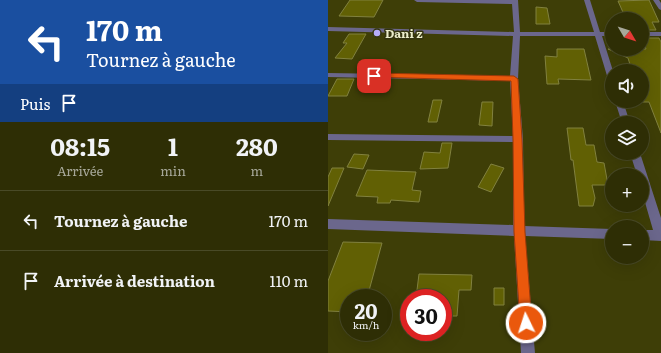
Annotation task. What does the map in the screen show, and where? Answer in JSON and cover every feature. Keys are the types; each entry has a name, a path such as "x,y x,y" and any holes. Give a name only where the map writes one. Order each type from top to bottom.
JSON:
{"street":[{"path":"417,0 515,1 516,34 514,79 518,139 519,232 528,353"},
{"path":"587,0 607,64"},
{"path":"656,0 661,8"},
{"path":"328,29 516,34 605,34"},
{"path":"649,34 661,34"},
{"path":"328,75 514,79"},
{"path":"328,137 518,139"},
{"path":"649,197 661,235 649,234"},
{"path":"328,224 519,232 605,234"}],"building":[{"path":"350,0 383,0 374,17 339,16"},
{"path":"649,0 659,22 652,22 656,30 649,30 649,12 623,12 618,1"},
{"path":"536,7 547,8 550,24 536,24"},
{"path":"349,34 366,34 352,59 335,58 347,43 343,43"},
{"path":"649,38 659,38 661,42 661,133 649,102 649,64 630,64 628,58 624,56 649,56"},
{"path":"557,49 584,49 591,80 558,79 559,84 547,84 545,56 557,57"},
{"path":"337,79 354,79 347,96 328,96"},
{"path":"433,100 442,100 437,122 428,122"},
{"path":"482,102 493,102 492,126 479,125"},
{"path":"567,128 583,128 586,145 594,145 597,162 604,163 605,168 605,185 592,185 595,198 593,206 579,206 573,160 571,160"},
{"path":"442,143 452,143 448,168 420,169 424,152 440,153"},
{"path":"354,154 369,155 363,169 347,167"},
{"path":"491,164 504,168 491,192 478,187"},
{"path":"332,168 344,168 328,206 328,177"},
{"path":"367,170 416,172 412,190 421,191 419,202 391,200 390,203 377,203 378,197 356,196"},
{"path":"343,242 382,243 369,289 340,289 340,312 328,311 328,281"},
{"path":"419,274 472,275 471,290 459,290 457,316 452,316 452,289 417,289"},
{"path":"494,288 504,288 504,305 494,305"}],"place":[{"name":"Dani z","path":"377,33"}],"route":[{"path":"374,76 514,79 518,139 519,232 526,323"}]}
